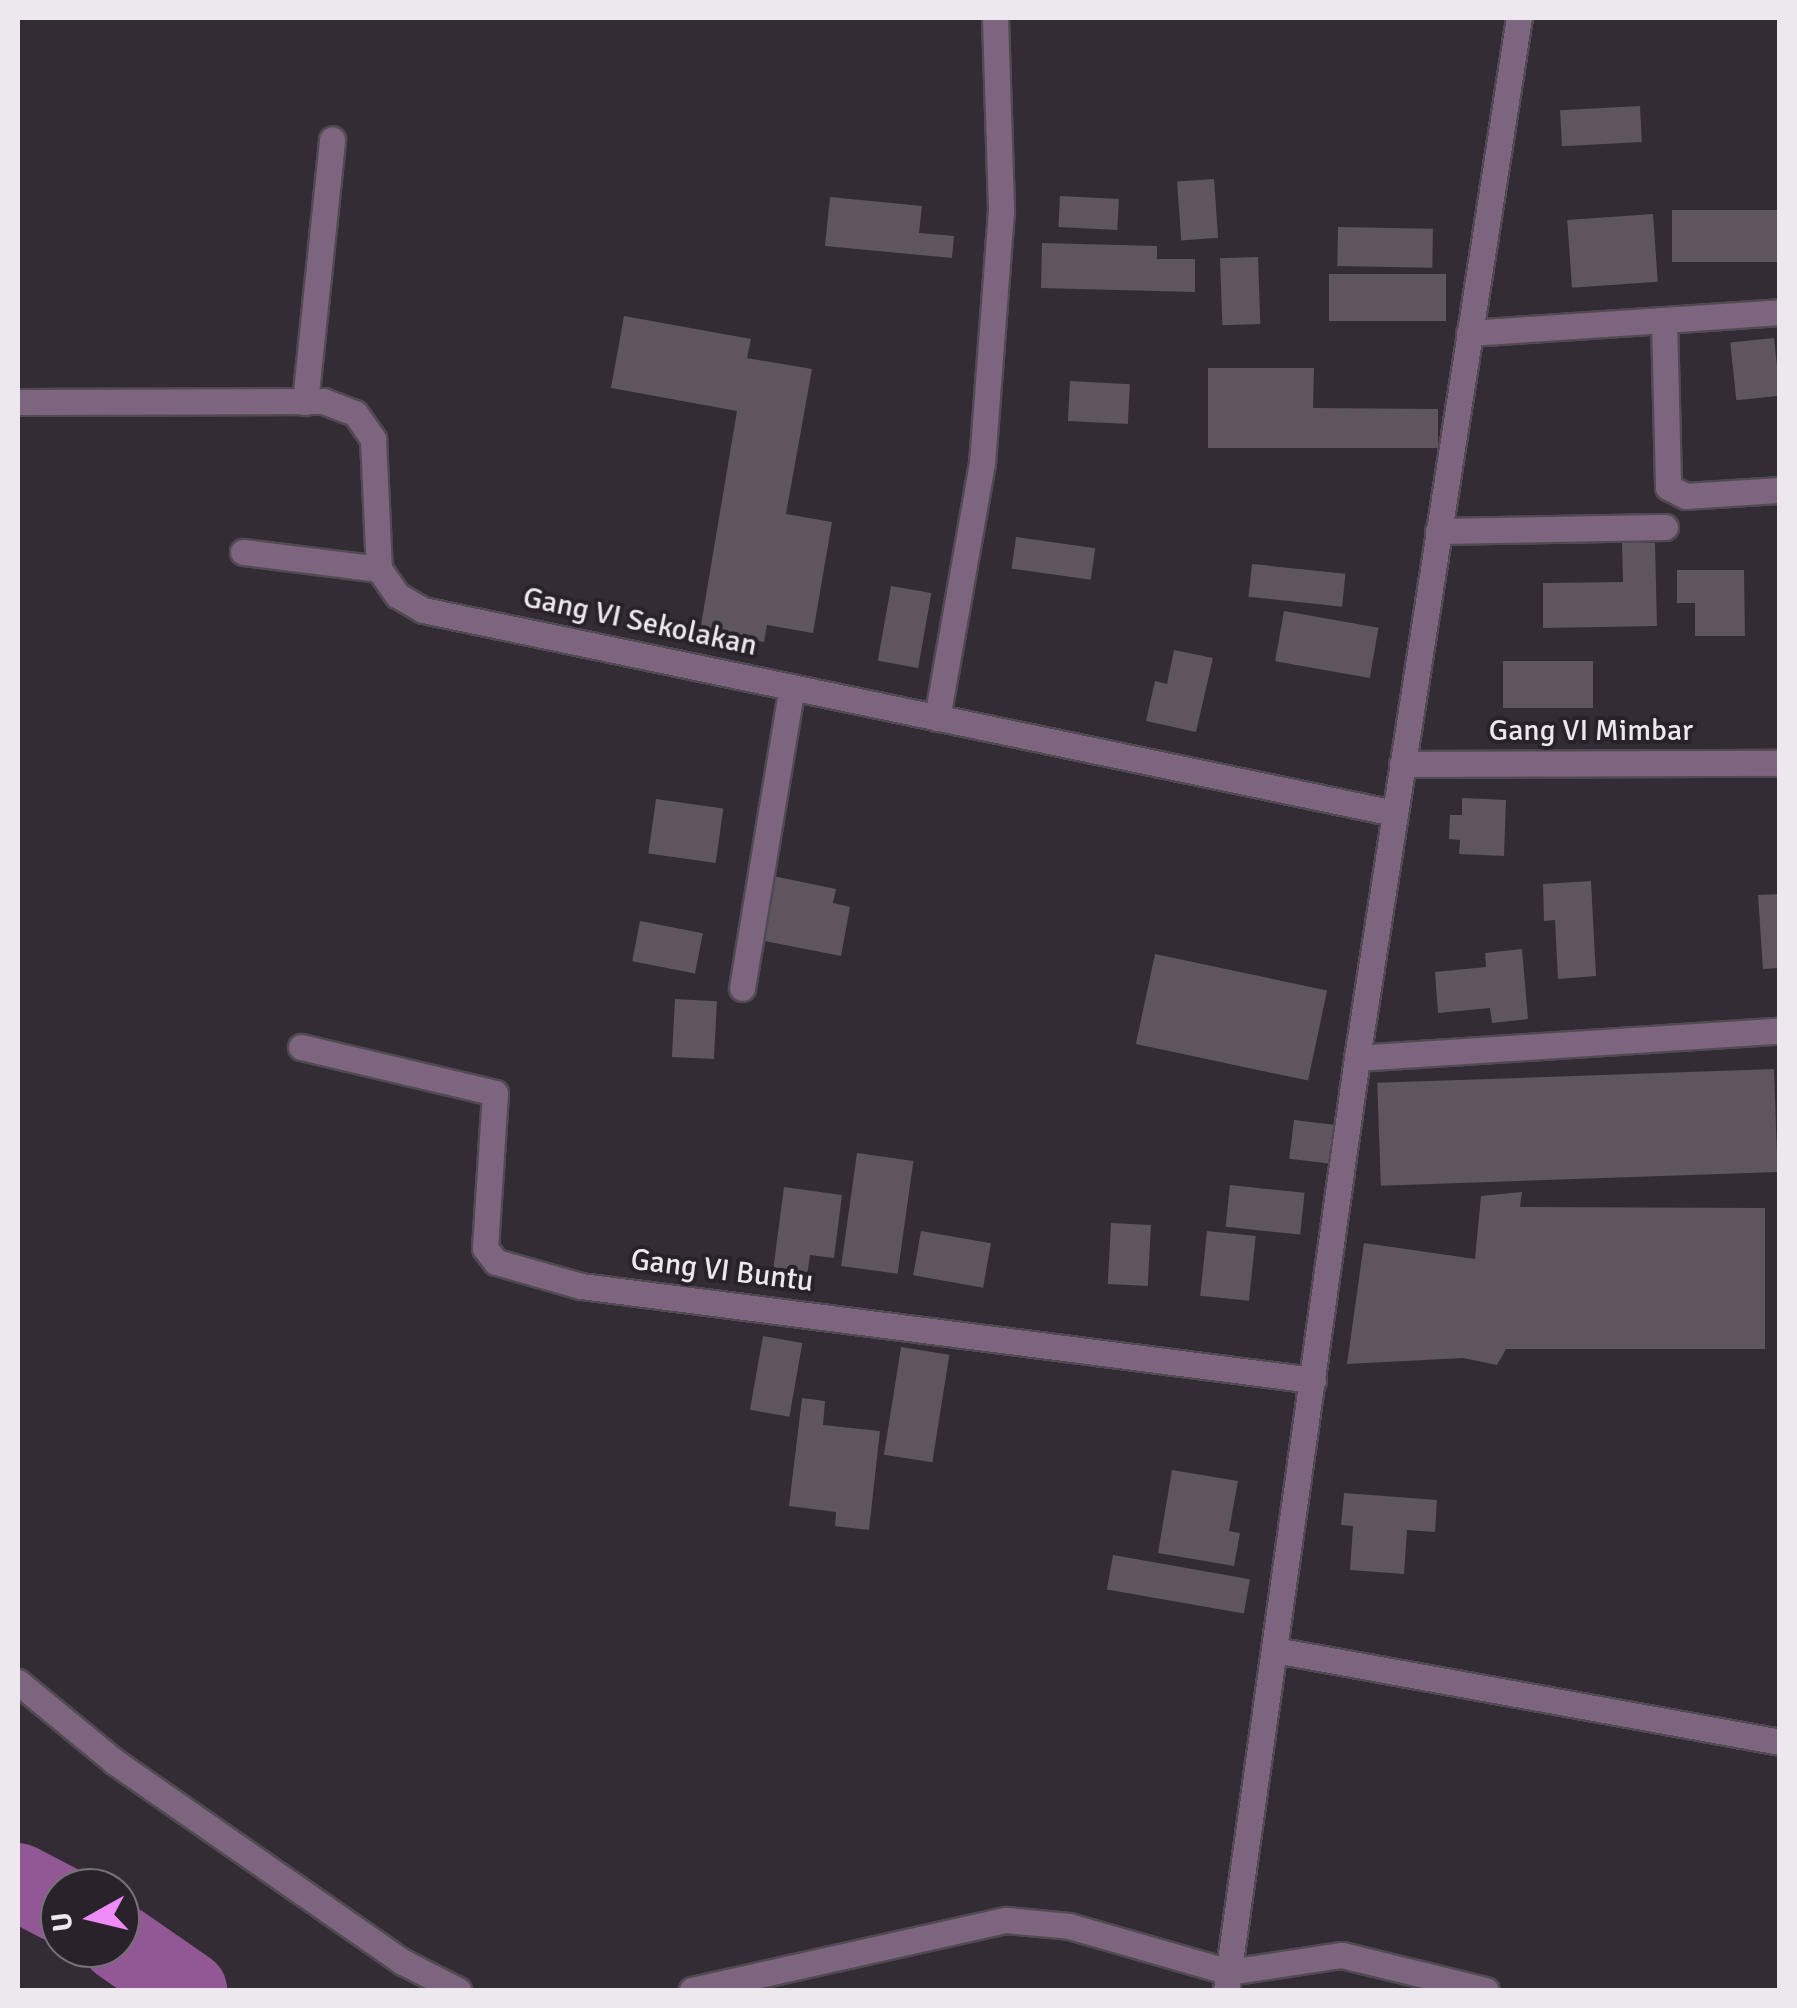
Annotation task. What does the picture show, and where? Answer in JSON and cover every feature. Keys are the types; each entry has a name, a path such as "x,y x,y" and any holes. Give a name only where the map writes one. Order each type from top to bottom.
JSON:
{"street":[{"path":"937,718 982,464 1001,213 995,18"},
{"path":"1227,1981 1357,1058 1518,18"},
{"path":"305,402 332,138"},
{"path":"1469,333 1780,312"},
{"path":"1664,320 1668,487 1686,496 1780,490"},
{"path":"18,402 305,402 355,414 373,439 380,569 243,552"},
{"path":"1438,531 1666,527"},
{"name":"Gang VI Sekolakan","path":"380,569 397,596 424,610 1394,813"},
{"path":"742,988 792,687"},
{"name":"Gang VI Mimbar","path":"1402,764 1780,763"},
{"path":"1357,1058 1780,1030"},
{"name":"Gang VI Buntu","path":"301,1048 495,1093 485,1248 496,1262 582,1286 1314,1380"},
{"path":"1275,1650 1780,1742"},
{"path":"18,1682 115,1762 403,1962 458,1990"},
{"path":"692,1990 1006,1920 1070,1926 1227,1981 1342,1955 1486,1990"}],"building":[{"path":"1640,106 1642,142 1562,146 1560,110"},
{"path":"1214,179 1218,238 1181,240 1177,182"},
{"path":"1060,196 1119,199 1117,230 1058,227"},
{"path":"830,197 922,206 919,233 954,236 952,258 825,246"},
{"path":"1672,210 1780,210 1780,262 1672,262"},
{"path":"1653,214 1658,282 1572,288 1567,220"},
{"path":"1338,227 1433,229 1432,268 1337,266"},
{"path":"1042,243 1157,246 1157,259 1195,259 1195,292 1041,288"},
{"path":"1258,257 1260,324 1222,325 1220,258"},
{"path":"1329,274 1446,274 1446,321 1329,321"},
{"path":"624,316 751,339 747,358 812,369 786,514 832,522 813,633 767,625 764,642 700,631 737,411 611,388"},
{"path":"1774,338 1780,396 1736,400 1730,343"},
{"path":"1208,368 1314,368 1313,408 1438,409 1438,448 1208,448"},
{"path":"1070,381 1130,384 1128,424 1068,421"},
{"path":"1016,537 1095,548 1091,580 1012,569"},
{"path":"1622,543 1655,543 1657,626 1543,628 1543,583 1623,582"},
{"path":"1252,564 1345,574 1342,607 1249,597"},
{"path":"1677,570 1744,570 1745,636 1695,636 1695,603 1677,603"},
{"path":"891,586 931,593 918,668 878,661"},
{"path":"1284,611 1379,628 1370,678 1275,661"},
{"path":"1174,650 1213,658 1196,732 1146,721 1155,681 1167,684"},
{"path":"1503,661 1593,661 1593,708 1503,708"},
{"path":"1462,798 1506,800 1504,856 1459,854 1460,840 1449,839 1450,815 1462,815"},
{"path":"656,799 723,808 716,863 648,853"},
{"path":"773,876 836,889 833,903 850,907 841,956 760,940"},
{"path":"1591,881 1596,976 1558,979 1555,920 1544,921 1543,884"},
{"path":"1780,894 1780,968 1763,969 1758,895"},
{"path":"640,921 703,933 695,973 632,961"},
{"path":"1522,949 1528,1019 1492,1023 1490,1008 1438,1013 1435,972 1486,967 1485,953"},
{"path":"1155,954 1327,991 1308,1081 1136,1044"},
{"path":"675,999 717,1001 714,1059 672,1057"},
{"path":"1774,1069 1778,1172 1381,1186 1377,1083"},
{"path":"1294,1120 1334,1125 1329,1164 1289,1159"},
{"path":"857,1153 913,1161 898,1274 841,1266"},
{"path":"1230,1185 1305,1193 1300,1235 1226,1227"},
{"path":"784,1187 842,1195 834,1258 810,1255 807,1276 773,1271"},
{"path":"1522,1192 1520,1207 1765,1208 1765,1349 1506,1349 1497,1365 1463,1358 1347,1364 1364,1243 1475,1259 1481,1196"},
{"path":"1111,1223 1151,1225 1148,1286 1108,1284"},
{"path":"921,1231 991,1243 983,1288 913,1275"},
{"path":"1207,1231 1256,1236 1249,1301 1200,1296"},
{"path":"763,1336 802,1343 789,1417 750,1410"},
{"path":"901,1347 949,1355 932,1462 884,1455"},
{"path":"802,1398 825,1401 823,1425 880,1431 869,1530 835,1526 836,1512 789,1506"},
{"path":"1172,1470 1238,1481 1229,1531 1240,1533 1234,1566 1158,1553"},
{"path":"1344,1493 1437,1500 1435,1532 1407,1530 1404,1574 1350,1570 1353,1526 1341,1525"},
{"path":"1113,1555 1250,1579 1244,1614 1107,1589"}],"waterway":[{"path":"18,1882 40,1894"},
{"path":"140,1957 188,1990"}]}
